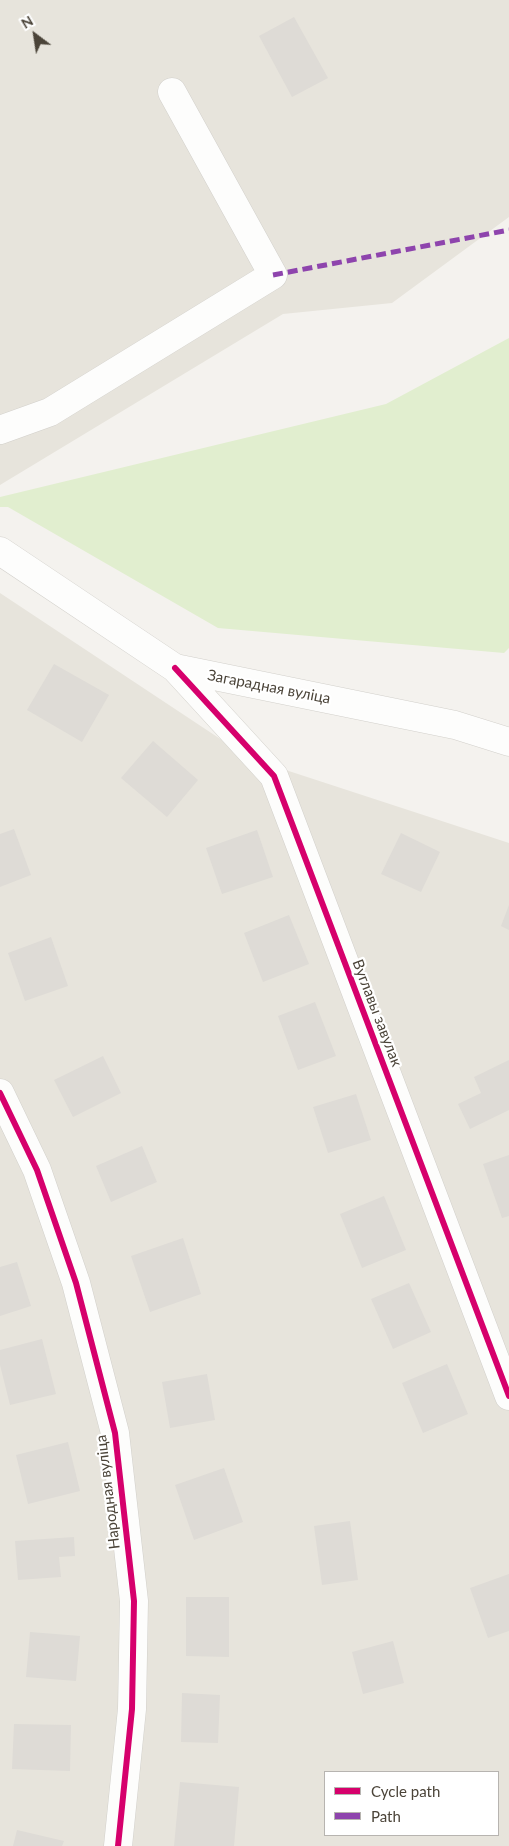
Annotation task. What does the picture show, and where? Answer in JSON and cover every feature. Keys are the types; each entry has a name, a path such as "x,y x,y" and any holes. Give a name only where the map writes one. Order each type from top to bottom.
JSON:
{"street":[{"path":"0,430 50,412 273,276 172,92"},
{"name":"Загарадная вуліца","path":"0,552 175,668 454,725 509,742"},
{"name":"Вуглавы завулак","path":"175,668 274,776 509,1396"},
{"name":"Народная вуліца","path":"0,1093 37,1170 73,1273 115,1433 134,1601 132,1709 118,1846"}],"shaded area":[{"path":"0,0 509,0 509,217 392,303 283,314 0,485"},
{"path":"0,593 249,758 509,843 509,1846 0,1846"}],"green space":[{"path":"509,338 509,648 504,653 218,628 8,507 0,507 0,497 386,404"}],"building":[{"path":"294,17 328,78 292,97 259,36"},
{"path":"54,664 109,695 82,742 27,710"},
{"path":"153,741 198,780 167,817 121,778"},
{"path":"14,829 31,875 0,887 0,834"},
{"path":"257,830 273,877 222,894 206,848"},
{"path":"401,833 440,852 421,892 381,874"},
{"path":"509,905 509,930 501,926"},
{"path":"289,915 309,964 263,982 244,933"},
{"path":"51,937 68,986 25,1001 8,953"},
{"path":"315,1002 336,1056 298,1070 278,1016"},
{"path":"103,1056 121,1093 73,1117 54,1080"},
{"path":"509,1060 509,1110 470,1129 458,1104 481,1093 474,1077"},
{"path":"356,1094 371,1140 328,1153 313,1107"},
{"path":"142,1146 157,1182 111,1202 96,1166"},
{"path":"509,1155 509,1216 502,1218 483,1164"},
{"path":"384,1196 406,1250 362,1268 340,1214"},
{"path":"183,1238 201,1294 150,1312 131,1256"},
{"path":"17,1262 31,1306 0,1316 0,1267"},
{"path":"409,1283 431,1332 393,1349 371,1299"},
{"path":"42,1339 56,1394 10,1405 0,1365 0,1350"},
{"path":"447,1364 468,1414 423,1433 402,1383"},
{"path":"207,1374 215,1420 170,1428 162,1382"},
{"path":"68,1442 80,1491 28,1504 16,1455"},
{"path":"224,1468 243,1522 194,1540 175,1485"},
{"path":"350,1521 358,1580 322,1585 314,1526"},
{"path":"74,1537 75,1556 59,1557 61,1577 18,1580 15,1541"},
{"path":"509,1574 509,1631 488,1638 470,1588"},
{"path":"186,1597 229,1597 229,1657 186,1656"},
{"path":"30,1632 80,1636 76,1681 26,1677"},
{"path":"393,1641 404,1683 363,1694 352,1652"},
{"path":"182,1693 220,1695 218,1743 181,1742"},
{"path":"14,1724 71,1725 70,1771 12,1769"},
{"path":"180,1782 239,1787 234,1846 174,1846"},
{"path":"17,1830 64,1841 62,1846 13,1846"}],"marked path":[{"path":"273,275 509,230"}],"cycle path":[{"path":"175,668 274,776 509,1396"},
{"path":"0,1093 37,1170 76,1283 115,1433 134,1601 132,1709 118,1846"}]}
